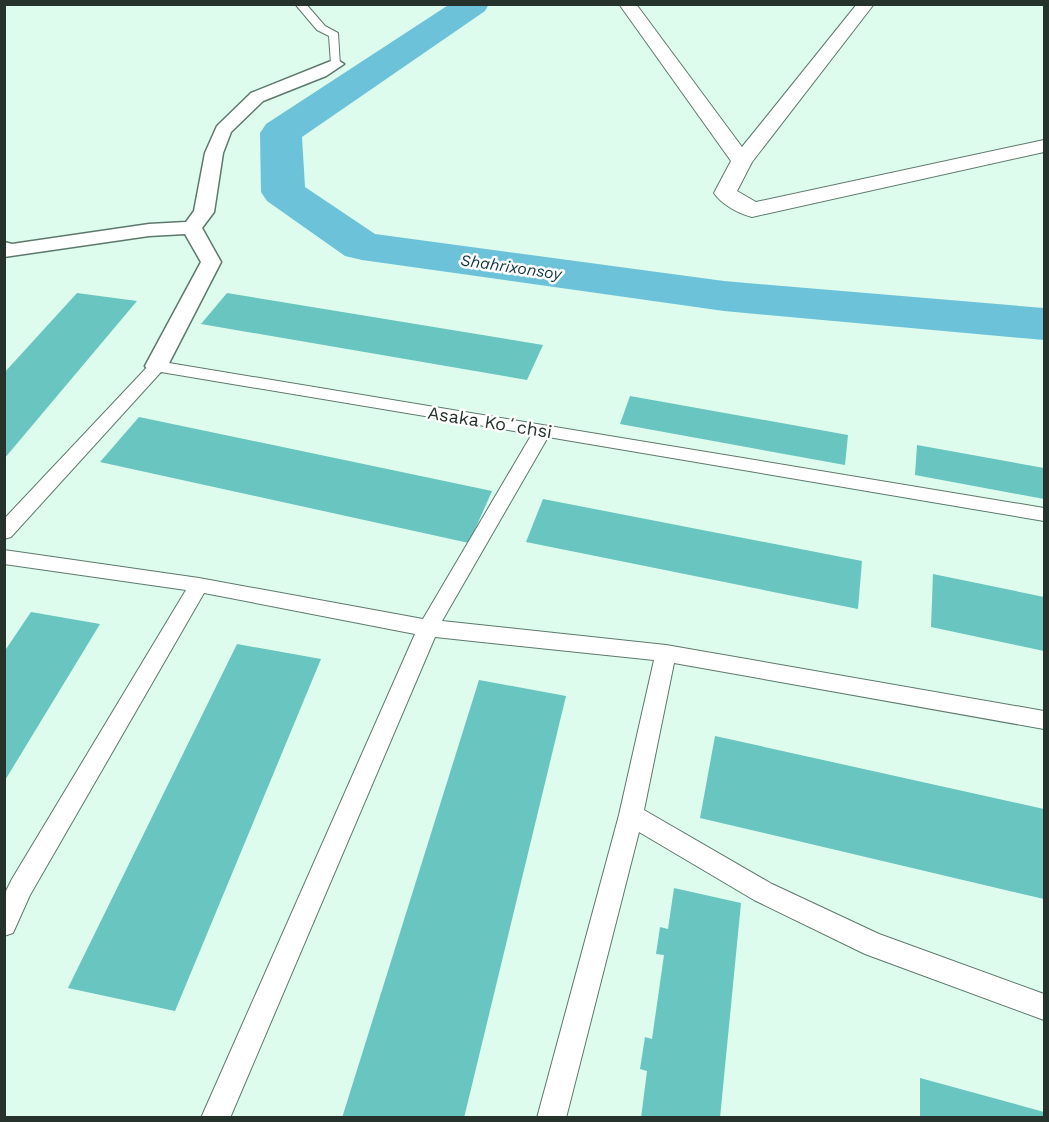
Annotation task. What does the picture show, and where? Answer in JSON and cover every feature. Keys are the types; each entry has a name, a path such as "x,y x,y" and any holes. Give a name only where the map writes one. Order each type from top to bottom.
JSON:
{"street":[{"path":"627,4 742,161"},
{"path":"866,4 742,161 725,193 752,210 1044,146"},
{"path":"192,228 204,212 214,153 223,130 257,97 320,73 336,64"},
{"path":"4,248 7,251 149,230 192,228"},
{"path":"157,366 211,262 192,228"}],"lane":[{"path":"300,4 321,28 334,35 336,64"},
{"path":"4,532 157,366"},
{"name":"Asaka Koʻchsi","path":"157,366 1044,514"},
{"path":"215,1118 428,628 543,431"},
{"path":"4,557 199,585 428,628 666,653 1044,720"},
{"path":"4,924 21,887 199,585"},
{"path":"551,1118 631,815 666,653"},
{"path":"631,815 763,892 874,945 1044,1007"}],"building":[{"path":"77,293 137,301 4,459 4,373"},
{"path":"227,293 543,345 527,380 201,324"},
{"path":"630,396 848,435 845,465 620,424"},
{"path":"139,417 492,491 469,543 100,462"},
{"path":"917,445 1044,468 1044,499 915,475"},
{"path":"543,499 862,561 858,609 526,542"},
{"path":"933,574 1044,597 1044,651 931,627"},
{"path":"31,612 100,624 4,782 4,652"},
{"path":"237,644 321,659 175,1011 68,988"},
{"path":"479,680 566,696 464,1118 342,1118"},
{"path":"715,736 1044,809 1044,899 700,818"},
{"path":"674,888 741,903 720,1118 641,1118 647,1071 640,1069 645,1037 652,1039 664,955 656,954 660,927 668,929"},
{"path":"920,1078 1044,1112 1044,1118 920,1118"}],"waterway":[{"name":"Shahrixonsoy","path":"473,4 281,133 283,192 362,246 724,296 1044,324"}]}
